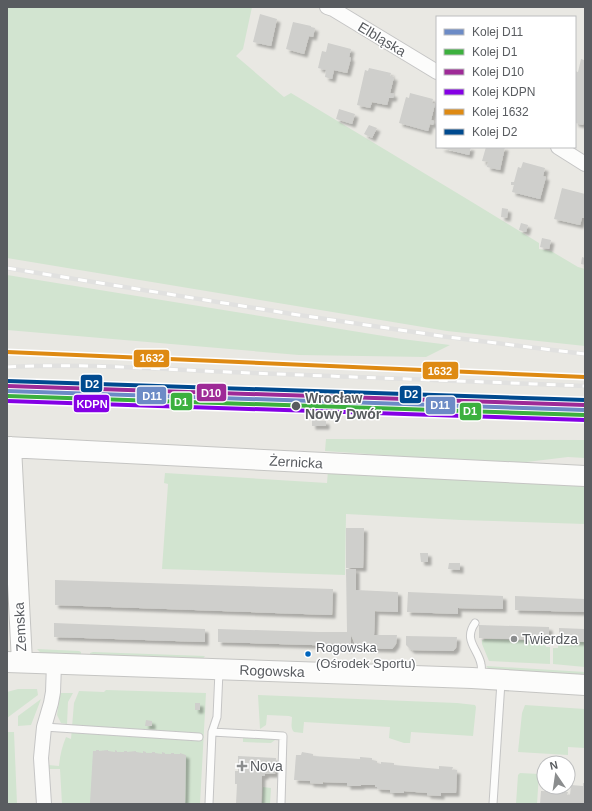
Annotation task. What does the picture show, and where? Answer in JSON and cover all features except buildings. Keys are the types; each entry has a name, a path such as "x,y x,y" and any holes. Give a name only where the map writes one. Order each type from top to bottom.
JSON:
{"street":[{"name":"Elbląska","path":"327,7 333,9 436,71"},
{"path":"560,148 585,163"},
{"name":"Żernicka","path":"9,447 585,476"},
{"name":"Zemska","path":"9,447 15,662"},
{"name":"Rogowska","path":"15,662 491,680 585,685"},
{"path":"44,804 41,758 44,727 53,692 54,664"}],"lane":[{"path":"475,623 471,631 472,644 491,680 493,804"},
{"path":"208,804 212,732 217,717 219,670"},
{"path":"44,727 199,737"},
{"path":"212,732 283,736 281,804"}],"green space":[{"path":"7,7 252,7 243,49 236,56 284,97 291,93 539,243 539,249 551,251 578,267 585,269 585,346 447,331 7,258"},
{"path":"7,275 402,339 450,345 426,357 299,355 7,330"},
{"path":"326,439 585,440 585,458 568,457 510,464 325,451"},
{"path":"328,470 585,485 585,524 346,514 345,575 162,569 168,484 164,483 165,473 327,483"},
{"path":"482,640 546,641 546,647 550,647 550,664 489,661 482,644"},
{"path":"558,641 585,642 585,667 553,664 553,648 558,648"},
{"path":"37,649 79,651 81,652 81,657 42,654"},
{"path":"90,653 205,656 202,660 90,657"},
{"path":"486,666 585,672 585,677 491,671"},
{"path":"18,689 37,689 38,695 7,718 7,692"},
{"path":"106,690 206,693 200,804 62,804 60,769 49,769 48,765 59,766 61,751 66,737 71,739 74,703 79,691 104,692"},
{"path":"60,693 73,693 68,702 67,724 61,723 57,715"},
{"path":"258,695 475,705 473,736 411,732 410,743 404,743 389,738 390,727 304,722 303,733 294,732 292,727 292,717 267,715 266,725 260,729"},
{"path":"41,699 31,725 18,726 18,716"},
{"path":"525,705 585,709 585,748 568,747 568,755 518,752 522,713"},
{"path":"7,732 14,732 17,804 7,804"},
{"path":"243,738 275,740 271,743 243,742"},
{"path":"520,773 536,774 537,804 516,804 518,775"},
{"path":"263,787 271,788 270,804 262,804"}],"railway":[{"path":"7,268 292,314 448,337 585,354"},
{"path":"7,367 118,367 585,386"}],"rail line":[{"name":"1632","path":"7,352 585,377"},
{"name":"D2","path":"7,381 585,400"},
{"name":"D10","path":"7,386 585,405"},
{"name":"D11","path":"7,391 585,410"},
{"name":"D1","path":"7,396 585,415"},
{"name":"KDPN","path":"7,401 585,420"}],"place":[{"name":"Wrocław Nowy Dwór","path":"296,406"},
{"name":"Twierdza","path":"514,639"},
{"name":"Rogowska (Ośrodek Sportu)","path":"308,654"},
{"name":"Nova","path":"242,766"}]}
